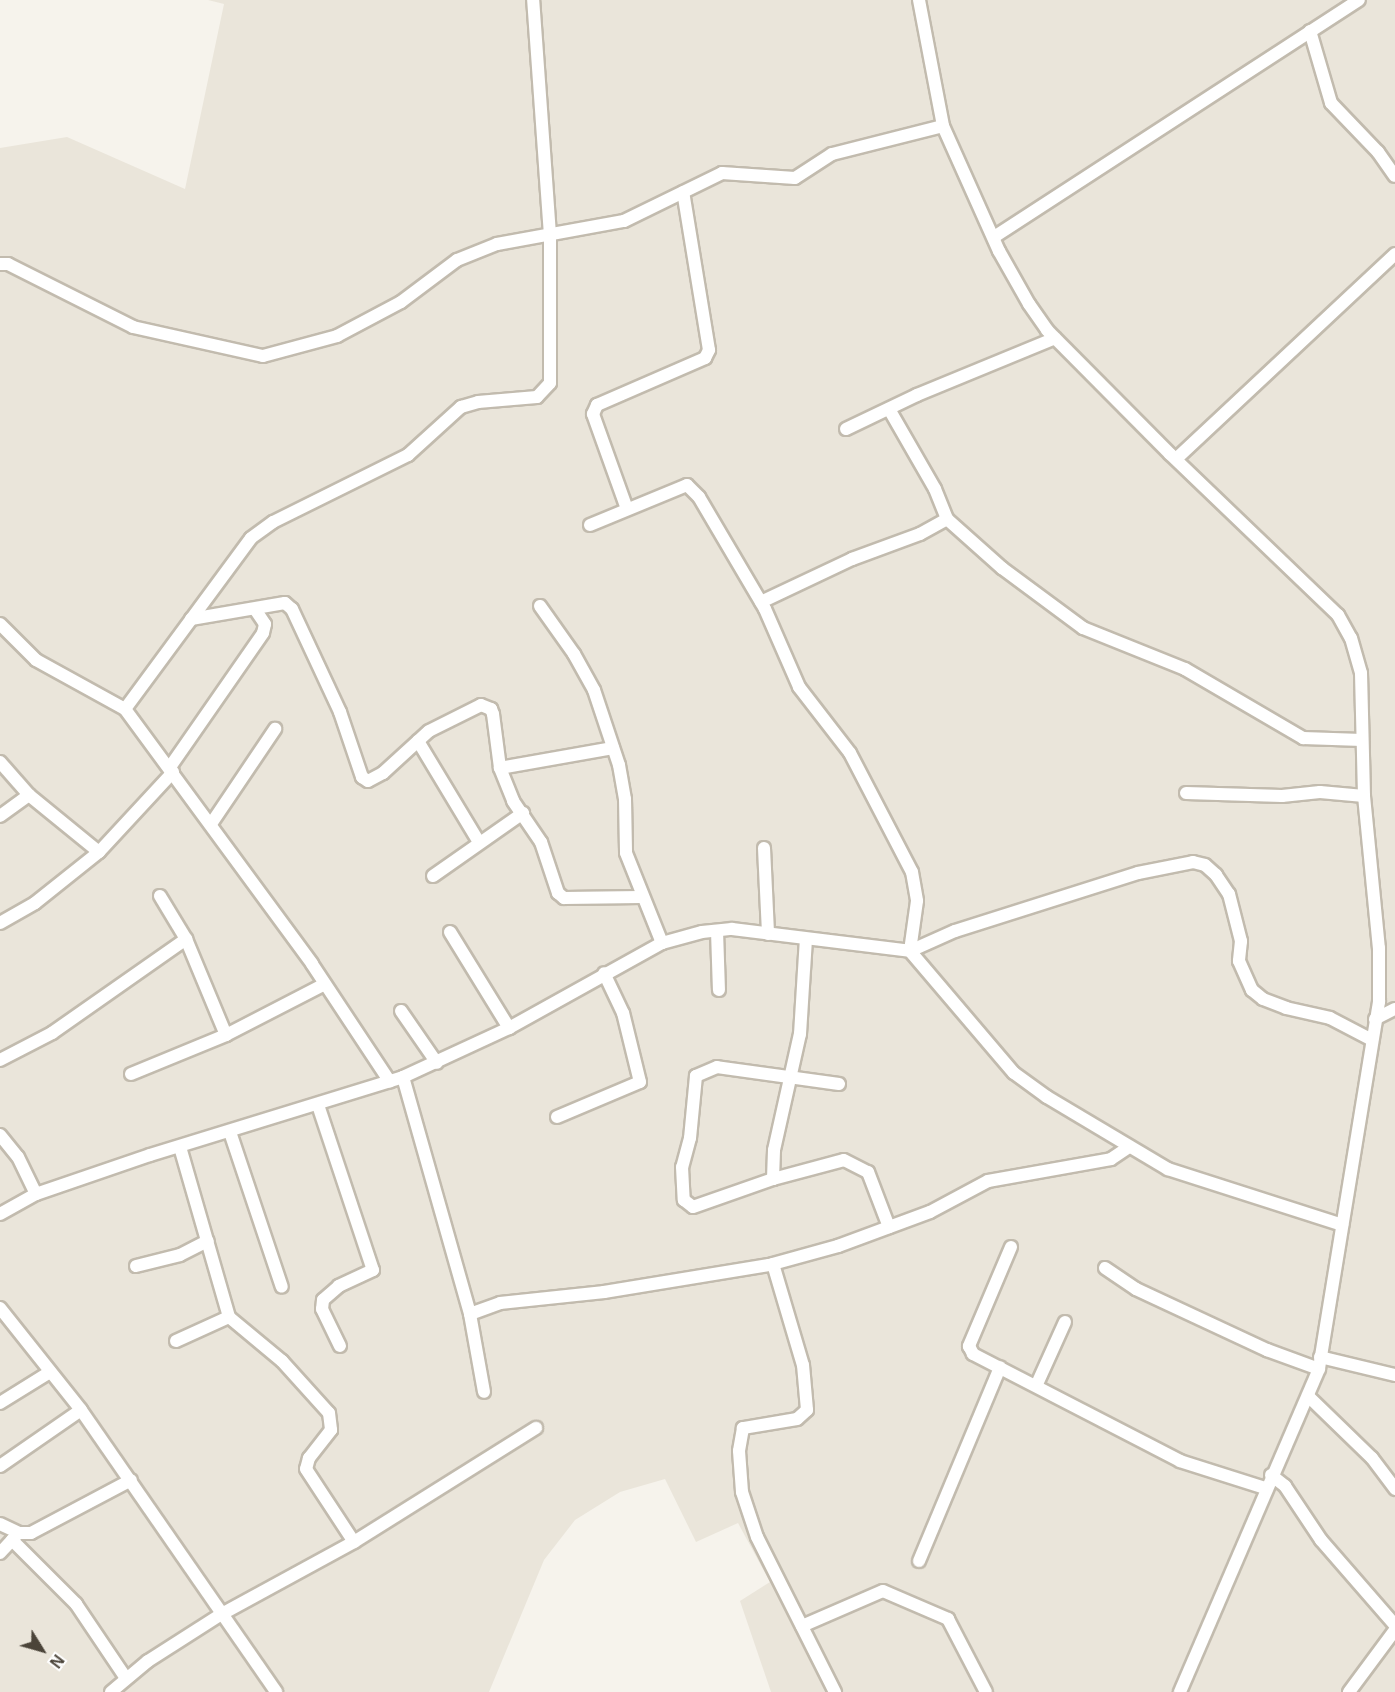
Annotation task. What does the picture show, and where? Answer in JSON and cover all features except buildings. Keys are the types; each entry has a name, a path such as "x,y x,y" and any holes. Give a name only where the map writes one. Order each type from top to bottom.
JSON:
{"street":[{"path":"125,709 251,538 273,522 408,455 461,407 478,402 537,397 550,383 552,364 550,235 533,0"},
{"path":"919,0 943,126 994,237 1029,304 1055,338 1176,459 1338,615 1351,638 1361,674 1364,796 1379,948 1375,1019 1319,1363 1308,1396 1265,1488 1180,1692"},
{"path":"994,237 1359,0"},
{"path":"1310,31 1331,103 1378,152 1395,177"},
{"path":"0,264 8,264 133,327 263,356 337,336 401,302 458,260 497,244 624,221 722,173 795,178 832,154 943,126"},
{"path":"627,509 593,414 597,405 705,358 709,350 683,192"},
{"path":"1176,459 1395,254"},
{"path":"846,429 1055,338"},
{"path":"889,409 935,489 947,519 1002,568 1097,636 1185,669 1303,738 1362,740"},
{"path":"590,525 687,484 699,496 761,602 799,687 850,753 912,872 917,901 910,951 1014,1073 1129,1147 1168,1169 1342,1225"},
{"path":"761,602 852,559 921,534 947,519"},
{"path":"191,619 285,603 292,609 340,712 362,777 373,780 429,731 486,705 493,714 500,768 513,801 541,842 558,893 564,898 641,897"},
{"path":"540,606 574,654 594,690 613,748 625,799 626,853 641,897 662,943"},
{"path":"0,923 35,903 99,852 171,770 265,629 255,609"},
{"path":"0,624 36,660 125,709 211,824 325,984 390,1082"},
{"path":"211,824 275,729"},
{"path":"418,741 478,842"},
{"path":"500,768 613,748"},
{"path":"0,762 29,795 99,852"},
{"path":"1186,793 1282,796 1320,792 1364,796"},
{"path":"0,816 29,795"},
{"path":"433,876 478,842 523,813"},
{"path":"764,848 768,934"},
{"path":"0,1214 36,1194 403,1077 509,1028 604,973 662,943 717,931 768,934 910,951 966,927 1138,873 1193,862 1205,865 1216,875 1229,894 1241,940 1239,961 1252,990 1286,1008 1330,1018 1372,1040"},
{"path":"160,896 186,939 226,1035"},
{"path":"717,931 719,990"},
{"path":"450,932 509,1028"},
{"path":"0,1060 52,1033 186,939"},
{"path":"773,1179 774,1150 800,1034 806,939"},
{"path":"557,1117 640,1082 623,1013 604,973"},
{"path":"131,1074 226,1035 325,984"},
{"path":"1375,1019 1395,1009"},
{"path":"401,1011 437,1063"},
{"path":"839,1084 717,1067 696,1076 690,1138 682,1167 684,1200 688,1206 773,1179 844,1160 854,1162 868,1172 889,1227"},
{"path":"403,1077 470,1314 484,1392"},
{"path":"318,1105 373,1270 339,1286 323,1300 322,1309 340,1346"},
{"path":"230,1132 282,1287"},
{"path":"0,1135 18,1157 36,1194"},
{"path":"180,1147 229,1317 282,1361 329,1413 331,1430 309,1458 306,1470 354,1542"},
{"path":"470,1314 500,1303 604,1292 773,1264 930,1212 988,1181 1111,1159 1129,1147"},
{"path":"136,1266 180,1255 208,1241"},
{"path":"1011,1247 969,1346 973,1354 1037,1384 1180,1461 1265,1488"},
{"path":"773,1264 803,1365 807,1410 797,1419 742,1428 739,1451 742,1492 757,1537 835,1692"},
{"path":"1105,1268 1136,1289 1267,1350 1319,1363 1395,1375"},
{"path":"0,1308 81,1410 131,1480 220,1615 276,1692"},
{"path":"176,1341 229,1317"},
{"path":"1037,1384 1065,1322"},
{"path":"919,1561 1000,1367"},
{"path":"0,1403 50,1372"},
{"path":"1308,1396 1372,1458 1395,1489"},
{"path":"0,1466 81,1410"},
{"path":"111,1692 126,1678 220,1615 354,1542 536,1428"},
{"path":"1271,1475 1284,1486 1350,1575 1395,1625"},
{"path":"0,1552 15,1536 54,1523 131,1480"},
{"path":"0,1524 15,1536 76,1604 126,1678"},
{"path":"802,1626 876,1591 883,1591 948,1619 986,1692"},
{"path":"1349,1692 1395,1630"}],"shaded area":[{"path":"208,0 1395,0 1395,1692 771,1692 740,1601 770,1582 738,1523 696,1542 665,1479 620,1492 575,1520 544,1560 489,1692 0,1692 0,148 67,137 185,189 224,4"}]}
